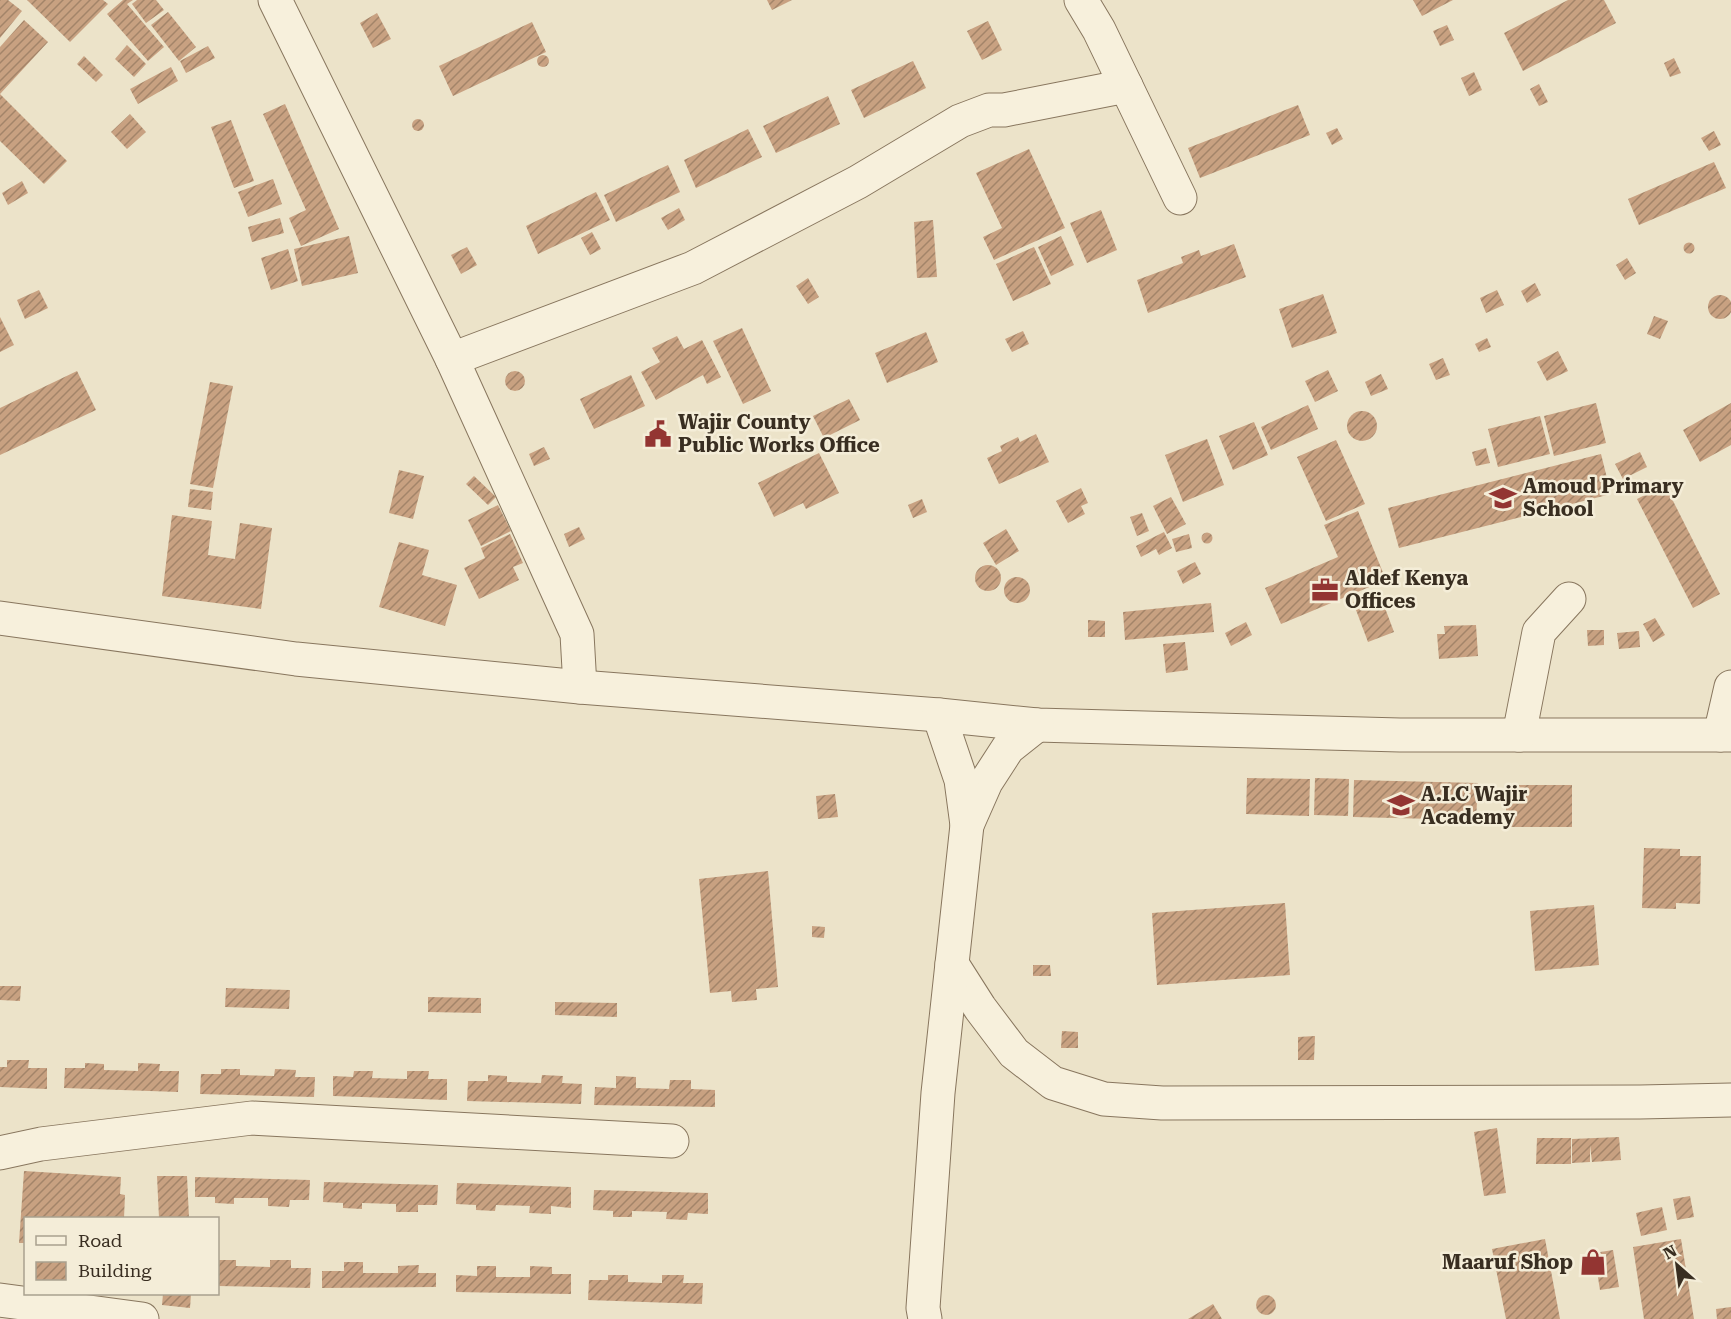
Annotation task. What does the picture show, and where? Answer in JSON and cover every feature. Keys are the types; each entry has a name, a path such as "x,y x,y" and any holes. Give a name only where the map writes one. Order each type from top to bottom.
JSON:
{"street":[{"path":"274,0 452,359 577,634 580,687"},
{"path":"1082,0 1099,30 1180,198"},
{"path":"452,359 693,268 858,182 960,121 989,110 1004,110 1126,86"},
{"path":"1519,735 1539,632 1569,599"},
{"path":"0,618 296,659 580,687 939,715 1037,725 1400,735 1726,735 1731,687"},
{"path":"925,1319 923,1308 938,1093 967,825 961,780 939,715"},
{"path":"967,825 986,782 1008,748 1037,725"},
{"path":"952,964 980,1008 1014,1053 1053,1083 1104,1099 1162,1103 1731,1100"},
{"path":"0,1153 41,1144 252,1118 672,1141"},
{"path":"0,1300 142,1319"}],"building":[{"path":"0,0 8,0 22,11 0,38"},
{"path":"27,0 103,0 108,4 70,42"},
{"path":"123,0 133,0 127,4 164,47 148,61 107,14"},
{"path":"137,0 156,0 164,10 146,23 132,4"},
{"path":"767,0 792,0 772,10"},
{"path":"1413,0 1453,0 1422,16"},
{"path":"1568,0 1604,0 1616,23 1523,71 1504,33"},
{"path":"168,12 196,47 179,61 151,25"},
{"path":"377,13 391,39 373,48 360,23"},
{"path":"24,20 48,42 0,94 0,47"},
{"path":"988,21 1002,50 982,60 967,31"},
{"path":"532,22 546,52 453,96 439,66"},
{"path":"1447,25 1454,40 1440,46 1433,31"},
{"path":"127,45 146,64 134,77 115,59"},
{"path":"208,46 215,58 186,73 180,61"},
{"path":"545,55 549,61 545,67 541,67 537,59"},
{"path":"84,56 103,75 96,82 77,64"},
{"path":"1674,58 1681,73 1670,77 1664,63"},
{"path":"913,61 926,88 864,118 851,90"},
{"path":"171,67 178,81 138,104 130,89"},
{"path":"1474,72 1482,90 1469,96 1461,78"},
{"path":"1539,84 1548,102 1539,106 1530,89"},
{"path":"0,94 67,161 44,184 0,141"},
{"path":"828,96 840,124 776,153 763,126"},
{"path":"285,104 339,229 301,246 289,218 306,210 263,114"},
{"path":"1298,105 1310,135 1200,178 1188,148"},
{"path":"130,114 146,132 127,149 111,132"},
{"path":"420,119 424,125 420,131 416,131 412,123"},
{"path":"231,120 254,181 234,188 211,127"},
{"path":"1337,128 1343,139 1332,145 1326,133"},
{"path":"748,129 762,157 696,188 684,160"},
{"path":"1714,131 1721,145 1709,151 1701,138"},
{"path":"1029,149 1065,228 994,260 983,237 1002,228 976,173"},
{"path":"1714,162 1726,188 1639,225 1628,199"},
{"path":"668,165 680,192 616,222 604,195"},
{"path":"273,179 282,204 248,217 238,192"},
{"path":"22,181 28,193 8,205 2,193"},
{"path":"596,192 610,220 538,254 526,226"},
{"path":"679,208 685,220 668,230 661,218"},
{"path":"1101,210 1117,250 1087,263 1070,223"},
{"path":"280,218 284,233 252,242 248,227"},
{"path":"933,220 937,277 917,278 914,222"},
{"path":"592,232 601,249 590,255 581,238"},
{"path":"349,236 358,273 302,286 294,249"},
{"path":"1061,236 1074,265 1051,276 1038,247"},
{"path":"1689,242 1695,248 1689,254 1683,248"},
{"path":"1234,244 1246,277 1148,313 1137,280 1183,263 1181,257 1199,250 1201,256"},
{"path":"467,247 477,265 461,274 451,255"},
{"path":"1034,247 1051,284 1013,301 996,264"},
{"path":"288,249 298,281 271,290 261,258"},
{"path":"1627,258 1636,273 1625,280 1616,265"},
{"path":"808,278 819,297 808,304 796,286"},
{"path":"1535,283 1541,295 1527,303 1521,291"},
{"path":"39,290 48,308 25,319 17,300"},
{"path":"1497,290 1504,305 1486,313 1480,298"},
{"path":"1323,294 1337,333 1292,348 1279,309"},
{"path":"1720,295 1729,298 1732,307 1729,316 1720,319 1711,316 1708,307 1711,298"},
{"path":"1654,316 1668,321 1660,339 1647,334"},
{"path":"0,317 14,345 0,352"},
{"path":"742,328 771,391 743,404 713,341"},
{"path":"1023,331 1029,344 1012,352 1005,339"},
{"path":"926,332 938,362 887,383 875,353"},
{"path":"677,336 684,349 702,340 721,377 707,384 703,375 656,400 641,372 660,362 652,348"},
{"path":"1487,338 1491,347 1479,352 1475,344"},
{"path":"1558,351 1568,371 1547,381 1537,362"},
{"path":"1443,358 1450,375 1436,380 1429,364"},
{"path":"1328,370 1338,391 1315,402 1305,381"},
{"path":"77,371 96,410 0,455 0,408"},
{"path":"515,371 522,374 525,381 522,388 515,391 508,388 505,381 508,374"},
{"path":"1381,374 1388,389 1371,396 1365,382"},
{"path":"631,375 645,406 594,429 580,399"},
{"path":"210,382 233,386 213,488 190,484"},
{"path":"849,399 860,420 824,438 813,416"},
{"path":"1596,403 1606,443 1554,456 1544,416"},
{"path":"1731,403 1731,445 1700,462 1683,430"},
{"path":"1308,405 1318,429 1271,450 1261,427"},
{"path":"1362,411 1368,412 1376,420 1376,432 1368,440 1362,441 1356,440 1348,432 1347,426 1348,420 1356,412"},
{"path":"1540,416 1550,454 1498,467 1488,429"},
{"path":"1254,422 1268,455 1233,470 1219,436"},
{"path":"1036,434 1049,462 999,484 987,458 1002,451 1000,446 1018,437 1020,442"},
{"path":"1207,439 1224,485 1183,502 1165,455"},
{"path":"1336,440 1365,504 1326,521 1297,457"},
{"path":"544,447 550,459 534,466 529,454"},
{"path":"1486,448 1490,463 1476,466 1472,452"},
{"path":"1640,452 1647,467 1623,479 1615,464"},
{"path":"819,453 839,493 806,509 803,503 774,517 758,483"},
{"path":"1601,454 1611,494 1399,548 1388,508"},
{"path":"399,470 424,476 413,519 389,513"},
{"path":"474,476 496,497 488,505 466,484"},
{"path":"1665,485 1720,594 1693,608 1637,499"},
{"path":"1081,488 1088,503 1081,506 1085,514 1068,523 1056,501"},
{"path":"190,489 213,492 211,510 188,507"},
{"path":"1171,497 1186,524 1167,534 1153,506"},
{"path":"922,499 927,512 913,518 908,505"},
{"path":"498,505 511,531 481,546 468,520"},
{"path":"1358,511 1386,580 1281,624 1265,588 1338,557 1324,525"},
{"path":"1142,513 1149,531 1137,536 1130,517"},
{"path":"172,515 212,521 208,555 235,559 240,523 272,528 261,609 162,596"},
{"path":"579,527 585,539 569,547 564,534"},
{"path":"1006,529 1019,551 996,565 983,543"},
{"path":"1164,532 1172,548 1159,555 1156,549 1141,557 1136,546"},
{"path":"1207,532 1213,538 1207,544 1201,538"},
{"path":"510,534 523,563 513,567 519,580 479,599 464,568 485,558 481,548"},
{"path":"1189,534 1192,548 1176,552 1172,539"},
{"path":"399,542 429,550 422,575 457,585 445,626 379,607"},
{"path":"1195,562 1201,574 1183,584 1177,571"},
{"path":"988,565 997,569 1001,578 997,587 988,591 979,587 975,578 979,569"},
{"path":"1017,577 1026,581 1030,590 1026,599 1017,603 1008,599 1004,590 1008,581"},
{"path":"1379,592 1394,632 1368,642 1353,602"},
{"path":"1211,603 1214,632 1125,640 1123,612"},
{"path":"1655,618 1665,635 1653,642 1643,624"},
{"path":"1088,620 1105,621 1105,637 1088,637"},
{"path":"1246,622 1252,635 1231,646 1225,633"},
{"path":"1476,625 1478,656 1439,659 1437,634 1445,634 1444,626"},
{"path":"1587,630 1604,630 1604,645 1588,646"},
{"path":"1639,631 1640,647 1619,649 1617,633"},
{"path":"1185,642 1188,670 1166,673 1163,644"},
{"path":"1247,778 1310,779 1309,816 1246,814"},
{"path":"1315,778 1349,779 1348,816 1314,815"},
{"path":"1354,780 1478,783 1476,820 1353,817"},
{"path":"1506,785 1572,785 1572,827 1506,827"},
{"path":"835,794 838,817 818,819 816,796"},
{"path":"1644,848 1680,849 1680,856 1701,856 1700,904 1676,903 1676,909 1642,908"},
{"path":"768,871 778,987 756,989 757,1000 732,1002 731,991 710,993 699,879"},
{"path":"1285,903 1290,975 1157,985 1152,913"},
{"path":"1594,905 1599,965 1535,971 1530,911"},
{"path":"812,926 825,927 824,938 812,937"},
{"path":"1033,965 1050,965 1051,976 1033,976"},
{"path":"0,986 21,986 20,1001 0,1000"},
{"path":"226,988 290,990 289,1009 225,1007"},
{"path":"428,997 481,998 481,1013 428,1012"},
{"path":"555,1002 617,1003 617,1017 555,1015"},
{"path":"1062,1031 1078,1032 1078,1048 1061,1048"},
{"path":"1315,1036 1314,1060 1298,1060 1298,1037"},
{"path":"7,1060 29,1060 28,1068 47,1068 47,1089 0,1087 0,1067 7,1067"},
{"path":"85,1063 104,1064 104,1070 138,1071 138,1063 160,1064 159,1071 179,1071 178,1092 64,1088 65,1068 85,1068"},
{"path":"221,1069 240,1069 240,1075 274,1076 275,1069 296,1070 295,1077 315,1077 314,1097 200,1094 201,1074 221,1074"},
{"path":"354,1071 373,1071 372,1078 407,1079 407,1071 429,1071 428,1079 447,1079 447,1100 333,1096 333,1076 353,1077"},
{"path":"488,1075 507,1076 507,1082 541,1083 542,1075 563,1076 562,1083 582,1084 581,1104 467,1101 468,1081 488,1081"},
{"path":"616,1076 636,1077 636,1088 669,1089 670,1080 691,1080 691,1089 715,1090 715,1107 594,1105 595,1087 616,1088"},
{"path":"1497,1128 1506,1193 1484,1196 1474,1132"},
{"path":"1619,1137 1621,1160 1592,1162 1590,1145 1590,1162 1572,1163 1572,1139"},
{"path":"1537,1138 1571,1138 1571,1164 1536,1164"},
{"path":"24,1171 121,1177 120,1194 125,1195 124,1217 24,1217 24,1243 19,1243"},
{"path":"157,1176 187,1176 189,1217 159,1217"},
{"path":"195,1177 310,1180 309,1200 290,1200 289,1207 268,1206 268,1198 234,1198 234,1204 215,1203 215,1197 195,1197"},
{"path":"324,1182 438,1185 437,1205 418,1205 418,1212 396,1212 396,1204 362,1203 362,1209 343,1208 343,1203 323,1202"},
{"path":"457,1183 571,1187 571,1208 551,1206 551,1214 529,1213 530,1206 496,1205 495,1211 476,1210 476,1205 456,1204"},
{"path":"594,1190 708,1193 708,1214 688,1213 687,1220 666,1219 667,1212 632,1211 632,1217 613,1217 613,1211 593,1210"},
{"path":"1690,1196 1694,1217 1677,1220 1673,1199"},
{"path":"1662,1207 1667,1230 1641,1236 1636,1213"},
{"path":"1545,1239 1560,1319 1506,1319 1492,1249"},
{"path":"1681,1239 1694,1319 1644,1319 1633,1247"},
{"path":"1613,1250 1619,1287 1600,1290 1594,1253"},
{"path":"219,1260 236,1260 236,1266 270,1267 270,1260 291,1260 291,1268 311,1268 310,1288 219,1286"},
{"path":"344,1262 363,1262 363,1273 398,1273 398,1266 419,1265 418,1273 436,1273 436,1287 322,1288 322,1271 344,1271"},
{"path":"477,1266 496,1266 496,1277 530,1277 530,1266 552,1267 552,1274 571,1274 571,1294 456,1292 456,1275 477,1276"},
{"path":"608,1275 628,1275 628,1282 662,1283 662,1275 684,1275 683,1283 703,1283 702,1304 588,1300 589,1280 608,1280"},
{"path":"163,1295 191,1295 190,1308 162,1305"},
{"path":"1266,1295 1273,1298 1276,1305 1273,1312 1266,1315 1259,1312 1256,1305 1259,1298"},
{"path":"1213,1304 1222,1319 1188,1319"},
{"path":"1731,1307 1731,1319 1717,1319 1716,1309"}],"place":[{"name":"Wajir County Public Works Office","path":"658,434"},
{"name":"Amoud Primary School","path":"1503,498"},
{"name":"Aldef Kenya Offices","path":"1325,590"},
{"name":"A.I.C Wajir Academy","path":"1401,805"},
{"name":"Maaruf Shop","path":"1593,1262"}]}
